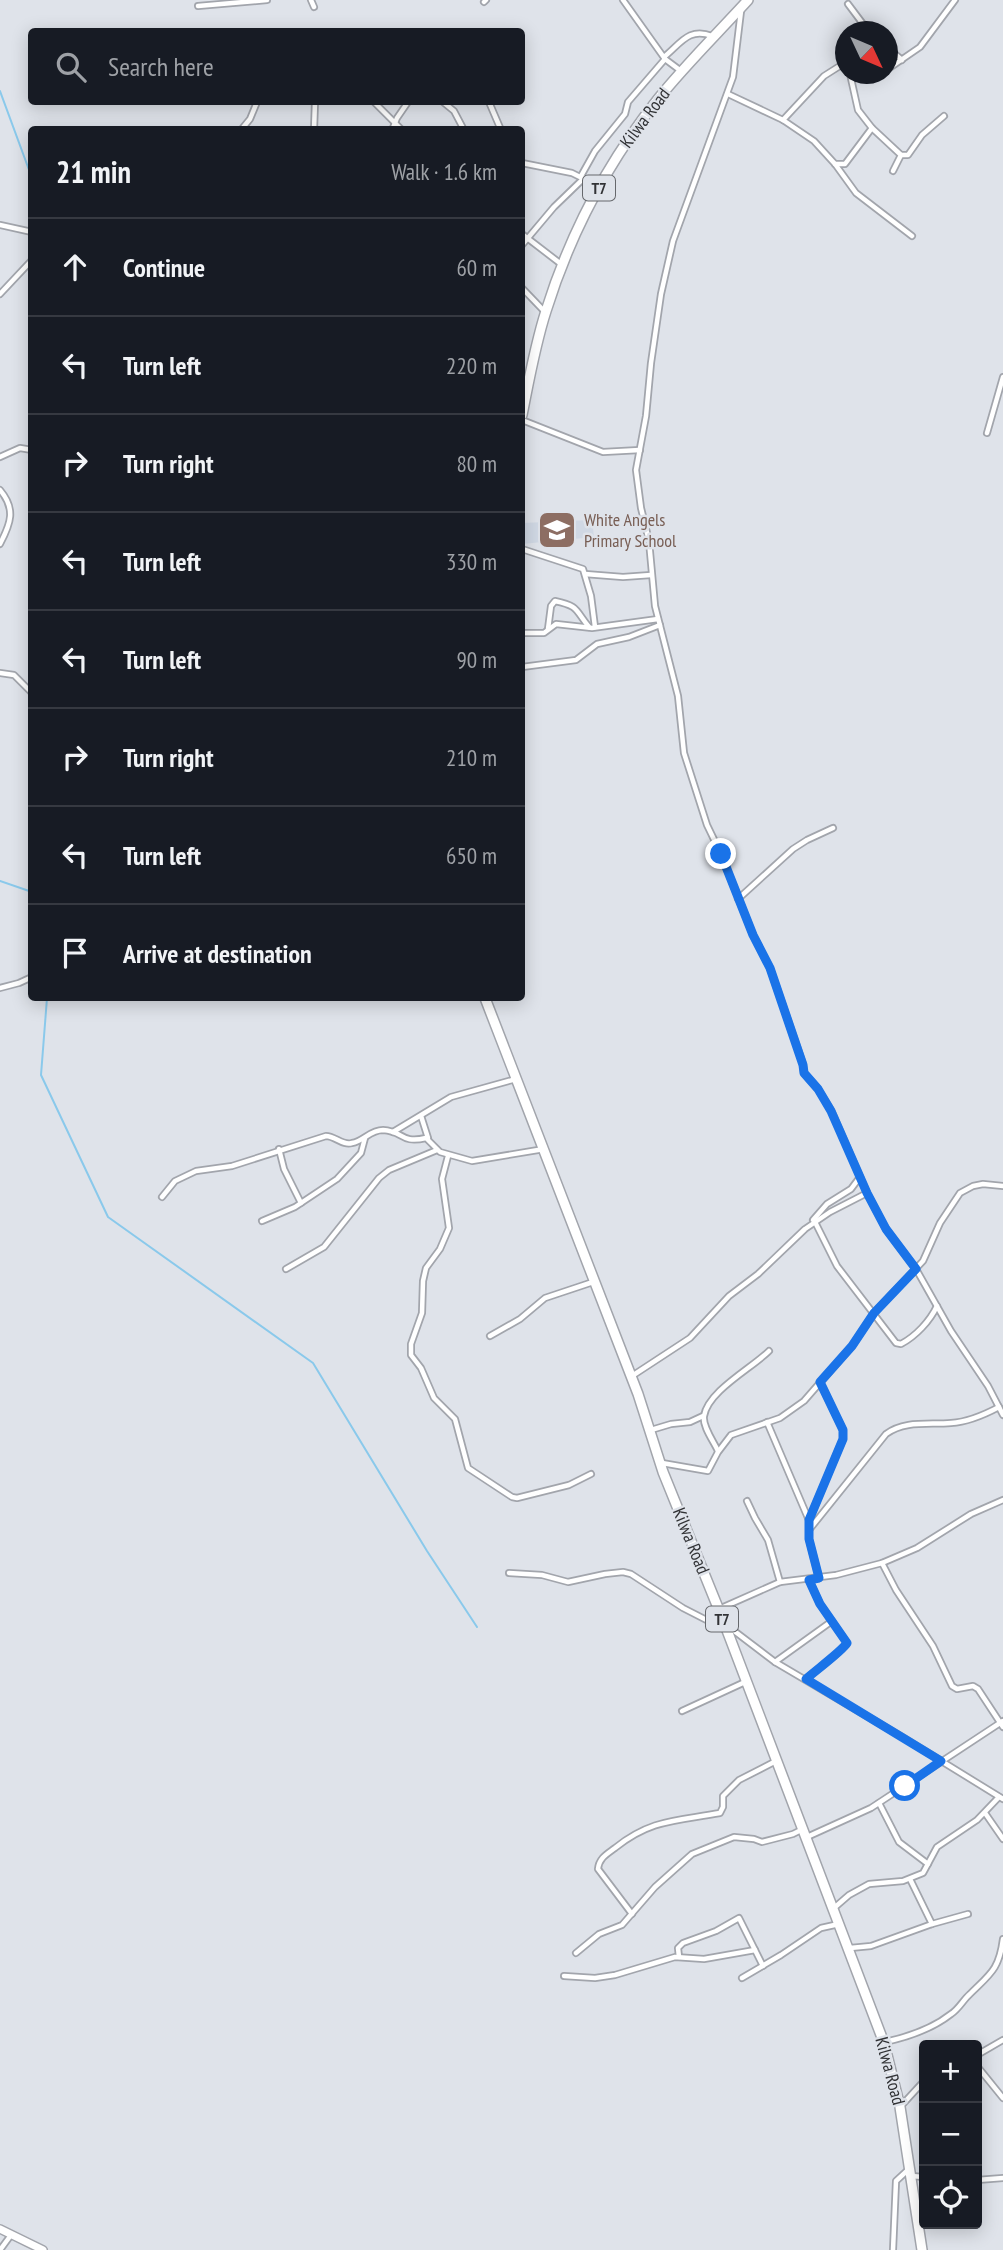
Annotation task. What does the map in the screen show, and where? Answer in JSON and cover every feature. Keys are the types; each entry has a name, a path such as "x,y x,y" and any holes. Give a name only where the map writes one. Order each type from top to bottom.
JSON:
{"highway":[{"name":"Kilwa Road","path":"525,403 545,312 562,265 599,187 640,122 744,2"},
{"name":"Kilwa Road","path":"486,1001 545,1149 651,1430 660,1462 884,2043 900,2107 922,2250"}],"street":[{"path":"198,6 267,0"},
{"path":"311,0 314,7"},
{"path":"623,0 664,58 681,72"},
{"path":"898,62 924,43 955,0"},
{"path":"744,2 736,66 669,255 658,311 636,477 645,532 649,541 658,619 680,705 684,753 707,825 753,935 770,968 804,1073 818,1089 831,1111 886,1229 916,1269 1003,1415"},
{"path":"848,4 861,21"},
{"path":"525,241 582,177 595,151 624,116 628,102 664,58 695,33 700,32 712,37"},
{"path":"898,57 902,60"},
{"path":"783,120 824,76 835,69"},
{"path":"852,84 856,107 872,128 901,155 908,155 922,135 944,116"},
{"path":"728,94 783,120 814,141 856,193 912,236"},
{"path":"244,126 256,105"},
{"path":"314,126 315,105"},
{"path":"376,105 392,126"},
{"path":"394,126 406,105"},
{"path":"447,105 454,111 462,126"},
{"path":"490,105 499,126"},
{"path":"835,164 845,164 872,128"},
{"path":"893,171 901,155"},
{"path":"525,164 582,177 599,187"},
{"path":"0,225 28,231"},
{"path":"527,238 562,265"},
{"path":"0,294 28,264"},
{"path":"525,291 545,312"},
{"path":"987,433 1003,377"},
{"path":"525,418 603,452 640,450"},
{"path":"0,457 20,448 28,449"},
{"path":"0,490 11,508 0,544"},
{"path":"525,550 579,567 585,573 593,627"},
{"path":"585,573 623,577 651,575"},
{"path":"548,629 551,606 555,601 578,610 593,627"},
{"path":"525,633 542,634 556,624 593,627 658,619"},
{"path":"525,667 576,660 597,644 629,637 660,625"},
{"path":"0,673 14,675 28,689"},
{"path":"738,899 793,849 833,828"},
{"path":"1,987 28,979"},
{"path":"393,1132 451,1097 517,1078"},
{"path":"421,1116 428,1138 438,1150 449,1156 472,1161 545,1149"},
{"path":"162,1197 176,1181 189,1174 208,1168 232,1166 326,1136 348,1144 378,1131 393,1132 410,1141 428,1138"},
{"path":"262,1221 276,1213 287,1212 339,1177 361,1153 365,1137"},
{"path":"279,1149 301,1203"},
{"path":"286,1269 324,1247 379,1178 394,1167 438,1150"},
{"path":"449,1156 442,1179 449,1228 440,1249 426,1268 422,1313 411,1344 411,1355 421,1368 434,1398 455,1419 459,1440 464,1445 466,1465 477,1476 517,1498 569,1485 590,1474"},
{"path":"631,1377 690,1338 729,1296 758,1275 826,1205 851,1189 860,1176"},
{"path":"660,1462 706,1472 731,1436 796,1408 852,1346 874,1313 929,1252 940,1223 960,1193 973,1186 1003,1186"},
{"path":"793,1239 815,1222 867,1193"},
{"path":"815,1222 837,1266 893,1339 901,1344 913,1336 930,1319 937,1305"},
{"path":"490,1336 517,1321 545,1298 594,1282"},
{"path":"651,1430 690,1422 703,1416 719,1391 769,1351"},
{"path":"819,1578 809,1539 809,1520 843,1439 843,1430 820,1382"},
{"path":"809,1530 878,1442 892,1429 920,1423 966,1421 999,1407"},
{"path":"703,1416 718,1452"},
{"path":"767,1422 809,1520"},
{"path":"718,1609 780,1582 809,1580 882,1563 917,1548 971,1514 1003,1500"},
{"path":"747,1501 768,1539 780,1582"},
{"path":"576,1953 599,1934 622,1925 655,1887 692,1854 734,1838 762,1842 805,1833 879,1803 1002,1723 978,1689 973,1686 957,1689 952,1686 933,1646 896,1590 882,1563"},
{"path":"509,1573 523,1572 568,1581 622,1572 631,1574 714,1626 726,1628 775,1662 1001,1798 955,1837 937,1847 922,1873 910,1879 869,1884 849,1895 834,1908"},
{"path":"806,1679 845,1647 847,1640 820,1604 809,1580"},
{"path":"775,1662 832,1621"},
{"path":"682,1711 747,1682"},
{"path":"632,1914 598,1868 600,1859 644,1828 667,1820 720,1813 723,1796 739,1780 777,1761"},
{"path":"879,1803 900,1842 928,1864"},
{"path":"985,1813 1003,1839"},
{"path":"910,1879 932,1923"},
{"path":"849,1948 871,1946 932,1923 968,1914"},
{"path":"679,1957 678,1948 683,1943 723,1927 737,1918 744,1924 763,1966"},
{"path":"742,1978 821,1928 840,1924"},
{"path":"884,2043 915,2033 955,2011 986,1981 997,1963 1003,1939"},
{"path":"564,1976 594,1978 615,1975 679,1957 704,1959 755,1950"},
{"path":"982,2051 1003,2040"},
{"path":"982,2072 1003,2098"},
{"path":"900,2107 919,2086"},
{"path":"893,2250 896,2181 910,2172 919,2175"},
{"path":"982,2180 1003,2178"},
{"path":"0,2229 43,2250"},
{"path":"0,2250 11,2235"}],"shaded area":[{"name":"White Angels Primary School","path":"592,520 594,537 525,544 525,523"}],"waterway":[{"path":"0,91 28,167"},
{"path":"0,881 28,891"},
{"path":"47,1001 41,1075 108,1217 313,1363 427,1551 477,1627"}],"place":[{"name":"White Angels Primary School","path":"557,530"}],"route":[{"path":"721,854 753,935 770,968 804,1073 818,1089 831,1111 886,1229 916,1269 874,1313 852,1346 820,1382 843,1430 843,1439 809,1520 809,1539 819,1578 809,1580 826,1614 847,1643 806,1679 941,1761 905,1786"}]}
